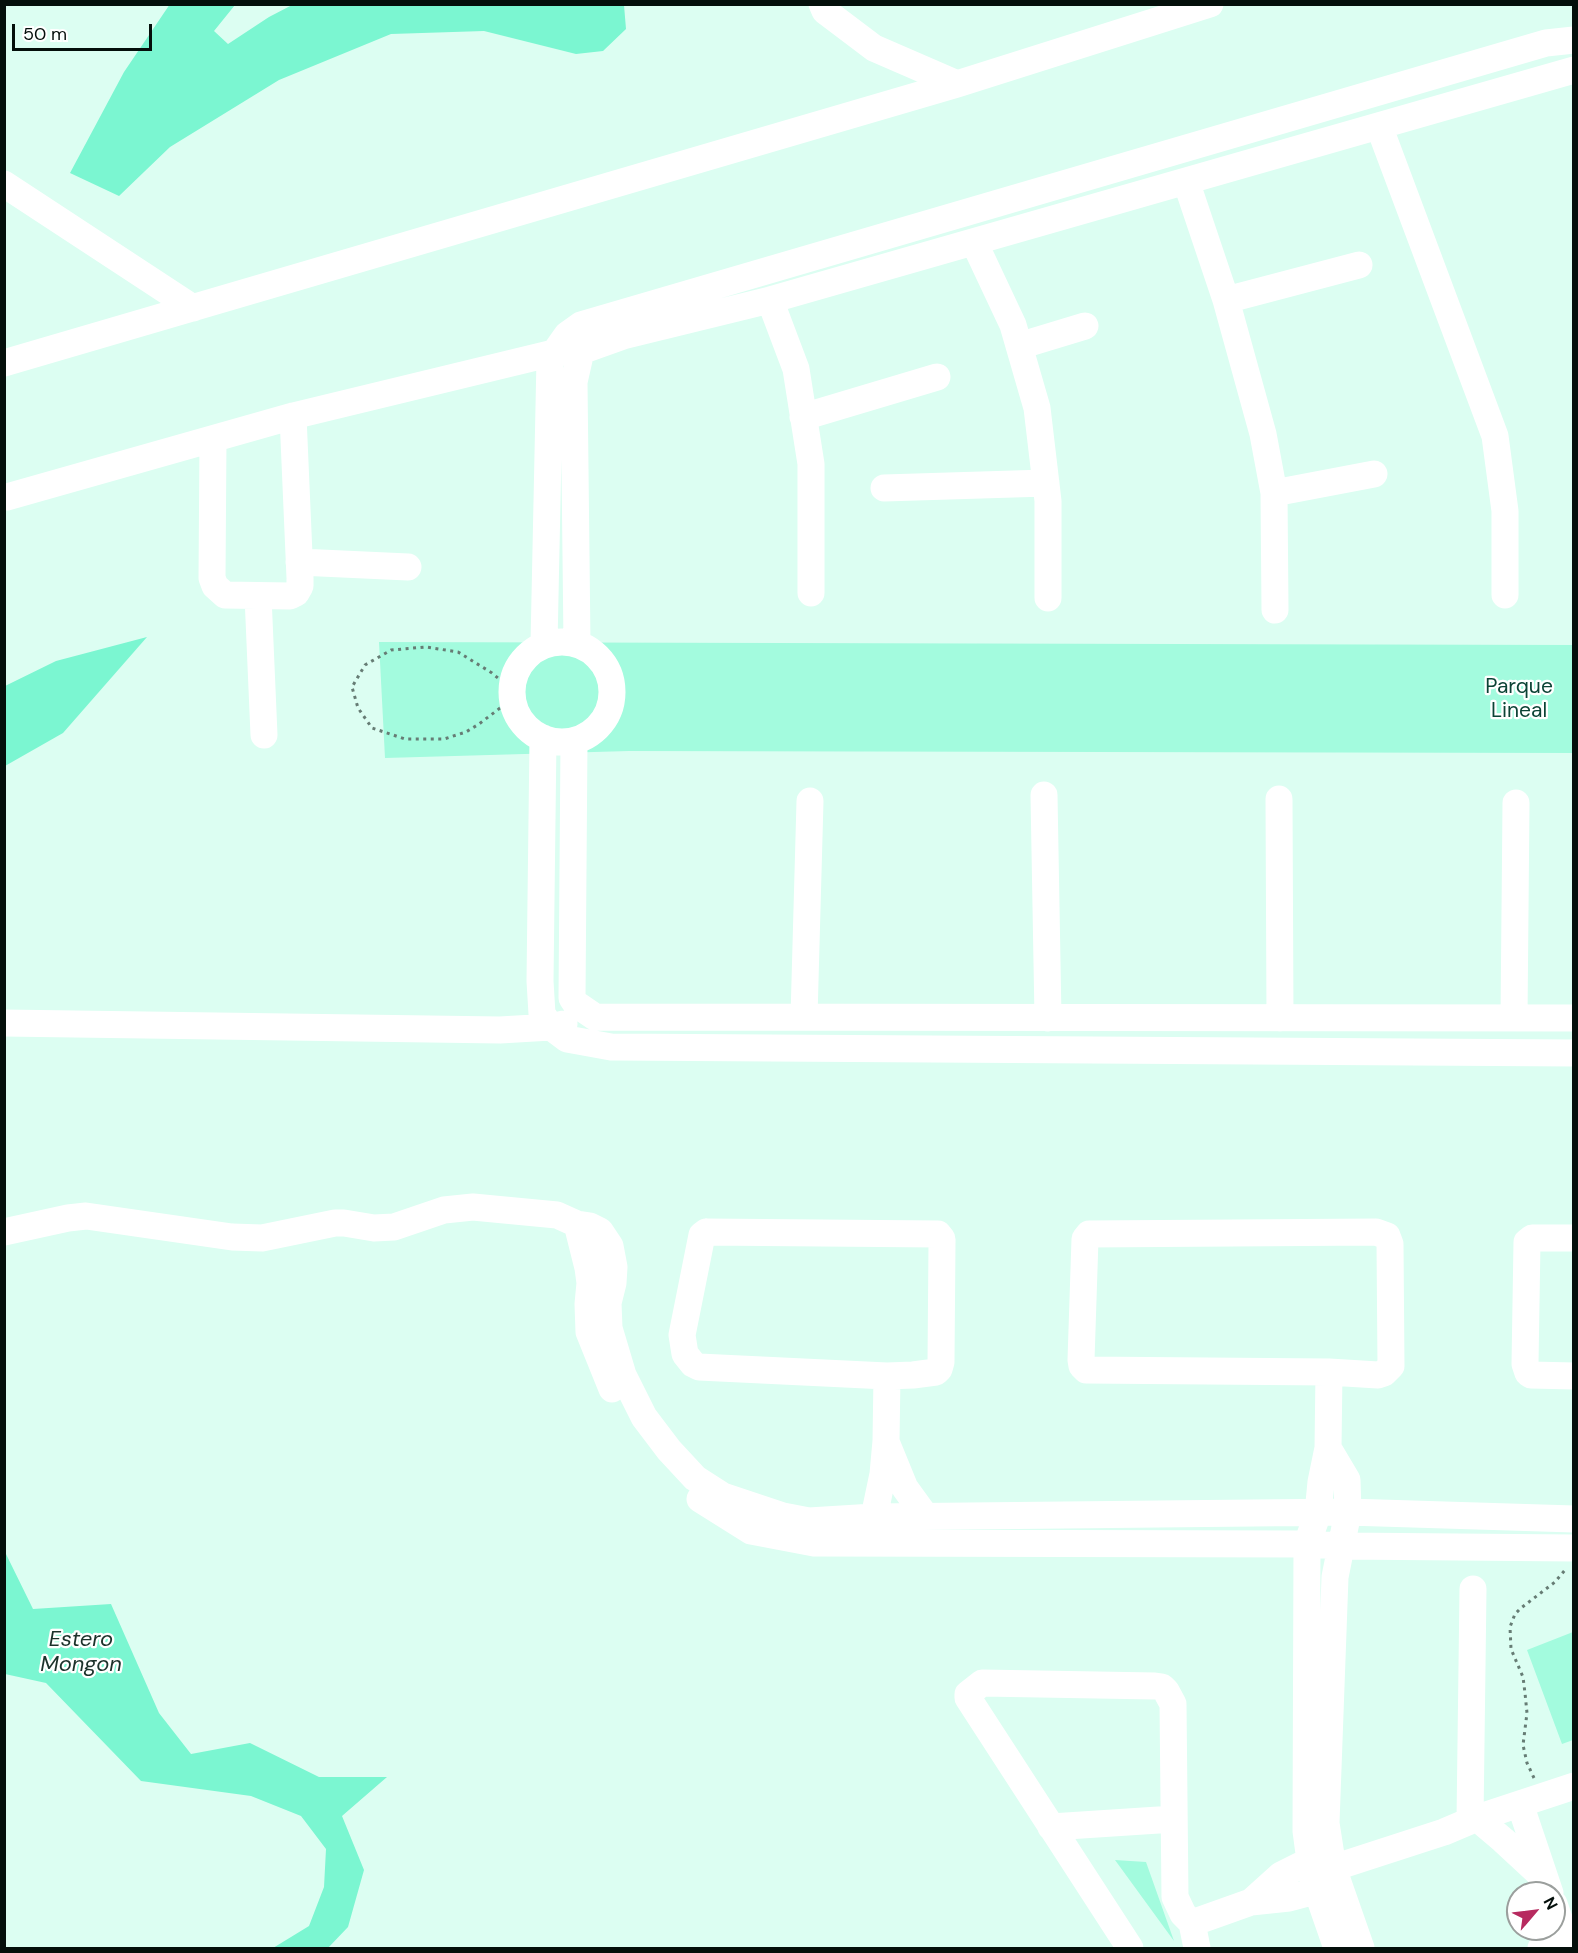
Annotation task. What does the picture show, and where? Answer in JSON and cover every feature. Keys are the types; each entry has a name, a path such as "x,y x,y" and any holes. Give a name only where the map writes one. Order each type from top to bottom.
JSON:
{"street":[{"path":"822,4 825,10 874,48 957,84"},
{"path":"4,363 957,84 1210,4"},
{"path":"544,644 550,359 567,335 581,325 1546,43 1574,39"},
{"path":"7,497 293,416 553,353 581,351 623,336 770,300 1574,70"},
{"path":"1379,126 1495,436 1505,512 1505,595"},
{"path":"1073,180 1082,211"},
{"path":"1186,181 1226,300 1263,434 1274,493 1275,610"},
{"path":"4,184 193,308"},
{"path":"974,242 1013,326 1036,408 1048,501 1048,598"},
{"path":"1226,300 1359,265"},
{"path":"770,300 796,369 811,464 811,593"},
{"path":"1019,346 1085,326"},
{"path":"577,643 574,382 581,351"},
{"path":"803,417 937,377"},
{"path":"213,440 212,578 215,586 225,595 293,595 300,586 293,416"},
{"path":"1274,493 1374,474"},
{"path":"884,488 1046,483"},
{"path":"299,562 408,567"},
{"path":"258,596 264,735"},
{"path":"560,641 577,643 591,651 610,677 613,693 610,710 602,724 589,735 574,741 558,742 543,738 528,729 518,715 512,694 513,682 519,666 530,653 544,644 560,641"},
{"path":"543,738 540,981 542,1014 550,1027 567,1039 611,1047 1574,1053"},
{"path":"574,741 572,998 576,1004 595,1017"},
{"path":"1044,795 1048,1018"},
{"path":"1279,799 1280,1018"},
{"path":"804,1017 810,801"},
{"path":"1514,1018 1516,803"},
{"path":"4,1023 500,1030 550,1027 595,1017 1574,1018"},
{"path":"1161,1051 1162,1018"},
{"path":"4,1232 86,1216 232,1238 262,1238 344,1222 374,1228 393,1227 444,1210 473,1207 557,1215 577,1224 590,1226 600,1231 610,1246 601,1268 613,1283 608,1303 598,1322 598,1358 620,1408 641,1443 669,1475 707,1505 751,1531 812,1532 1011,1543 1570,1548"},
{"path":"706,1232 938,1234 942,1243 940,1366 936,1372 887,1376 699,1367 693,1364 684,1354 682,1335 702,1234 706,1232"},
{"path":"1382,1233 1388,1237 1390,1244 1391,1366 1378,1375 1329,1372 1086,1370 1081,1360 1087,1236 1089,1234 1382,1233"},
{"path":"1574,1238 1532,1238 1527,1242 1525,1364 1531,1375 1574,1376"},
{"path":"1329,1372 1329,1448 1321,1482 1318,1513 1307,1544 1306,1831 1361,1948"},
{"path":"874,1517 883,1474 887,1376"},
{"path":"886,1441 905,1488 926,1517"},
{"path":"1329,1448 1347,1480 1348,1512 1335,1577 1326,1823 1325,1871 1337,1948"},
{"path":"812,1532 874,1517 1348,1512 1574,1519"},
{"path":"1011,1517 1011,1543"},
{"path":"1473,1589 1473,1819"},
{"path":"1119,1942 1051,1827 968,1698 968,1694 982,1683 1162,1687 1173,1704 1174,1897 1195,1936 1251,1902 1281,1875 1325,1871 1562,1790"},
{"path":"1520,1804 1546,1881"},
{"path":"1051,1827 1173,1819"},
{"path":"1473,1819 1503,1840 1540,1881"},
{"path":"1540,1948 1570,1938"}],"path":[{"path":"426,647 458,652 492,673 512,694 479,724 466,732 444,740 405,739 372,728 358,708 352,687 365,665 391,650 426,647"},
{"path":"1562,1790 1537,1782 1527,1763 1523,1746 1527,1713 1523,1677 1511,1649 1510,1627 1515,1614 1521,1608 1564,1573 1570,1548"}],"green space":[{"name":"Parque Lineal","path":"379,642 1573,645 1573,753 629,751 385,758"},
{"path":"1573,1632 1573,1740 1562,1744 1527,1650"},
{"path":"1115,1860 1146,1862 1174,1941"}],"water":[{"path":"170,4 235,5 214,31 228,44 269,17 294,4 624,5 626,29 603,51 576,54 484,31 391,34 279,80 170,147 119,196 70,173 124,72"},
{"path":"147,637 63,733 5,766 5,686 56,661"},
{"name":"Estero Mongon","path":"6,1554 33,1609 111,1604 159,1713 191,1754 250,1743 319,1777 387,1777 342,1816 364,1870 348,1927 328,1948 273,1948 309,1926 324,1887 326,1849 301,1816 251,1796 141,1781 46,1683 5,1674 4,1555"}]}
